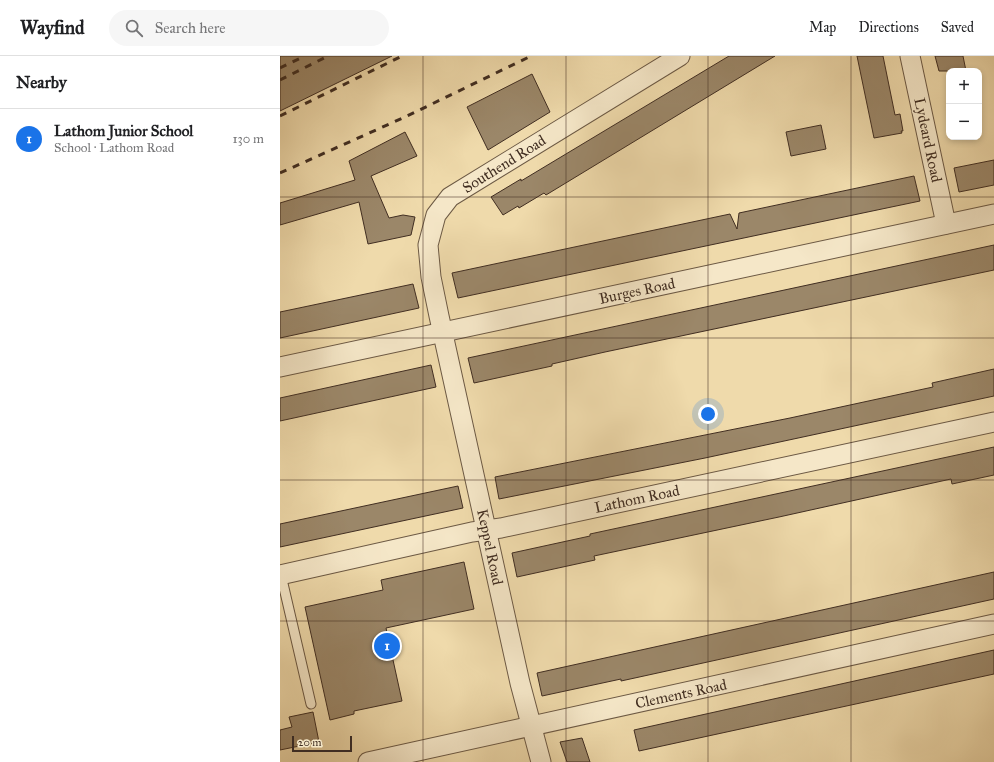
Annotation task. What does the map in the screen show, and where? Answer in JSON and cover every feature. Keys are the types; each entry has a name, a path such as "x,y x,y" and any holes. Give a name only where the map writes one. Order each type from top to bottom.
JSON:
{"street":[{"name":"Southend Road","path":"443,332 431,277 428,245 436,215 450,197 680,56"},
{"name":"Lydeard Road","path":"910,56 946,224"},
{"name":"Burges Road","path":"280,367 994,214"},
{"name":"Keppel Road","path":"443,332 520,682 541,762"},
{"name":"Lathom Road","path":"280,575 994,422"},
{"name":"Clements Road","path":"368,762 994,624"}],"lane":[{"path":"280,575 311,704"}],"building":[{"path":"280,56 392,56 280,111"},
{"path":"729,56 775,56 546,195 544,193 519,208 518,206 503,215 491,197 521,179 521,181"},
{"path":"857,56 883,56 895,115 900,114 903,131 901,131 902,133 874,138"},
{"path":"935,56 963,56 965,68 946,68 946,71 939,71"},
{"path":"532,74 550,112 488,150 467,107"},
{"path":"821,125 826,149 791,156 786,132"},
{"path":"405,132 417,156 371,176 389,218 403,215 415,217 411,235 368,244 359,202 280,225 280,203 355,180 349,161"},
{"path":"994,160 994,185 959,192 954,168"},
{"path":"914,176 920,201 458,298 452,273 730,214 737,229 739,213"},
{"path":"994,245 994,270 605,352 552,364 552,366 474,383 468,358"},
{"path":"413,284 419,308 280,338 280,312"},
{"path":"431,365 436,387 280,421 280,398"},
{"path":"994,369 994,396 705,458 499,499 495,477 790,418 933,387 932,383"},
{"path":"994,447 994,475 952,484 951,479 594,556 595,560 517,577 512,553 590,536 590,534"},
{"path":"458,486 463,508 280,547 280,524"},
{"path":"464,562 474,609 386,628 402,701 354,711 354,714 330,720 305,607 383,590 381,580"},
{"path":"994,572 994,599 621,681 621,679 542,696 537,673"},
{"path":"994,650 994,674 639,751 634,730"},
{"path":"313,712 319,742 280,750 280,730 292,727 289,717"},
{"path":"582,738 590,762 567,762 560,742"}],"railway":[{"path":"280,68 305,56"},
{"path":"280,80 328,56"},
{"path":"280,116 402,56"},
{"path":"280,173 405,117 531,56"}],"place":[{"name":"Lathom Junior School","path":"387,646"}]}
